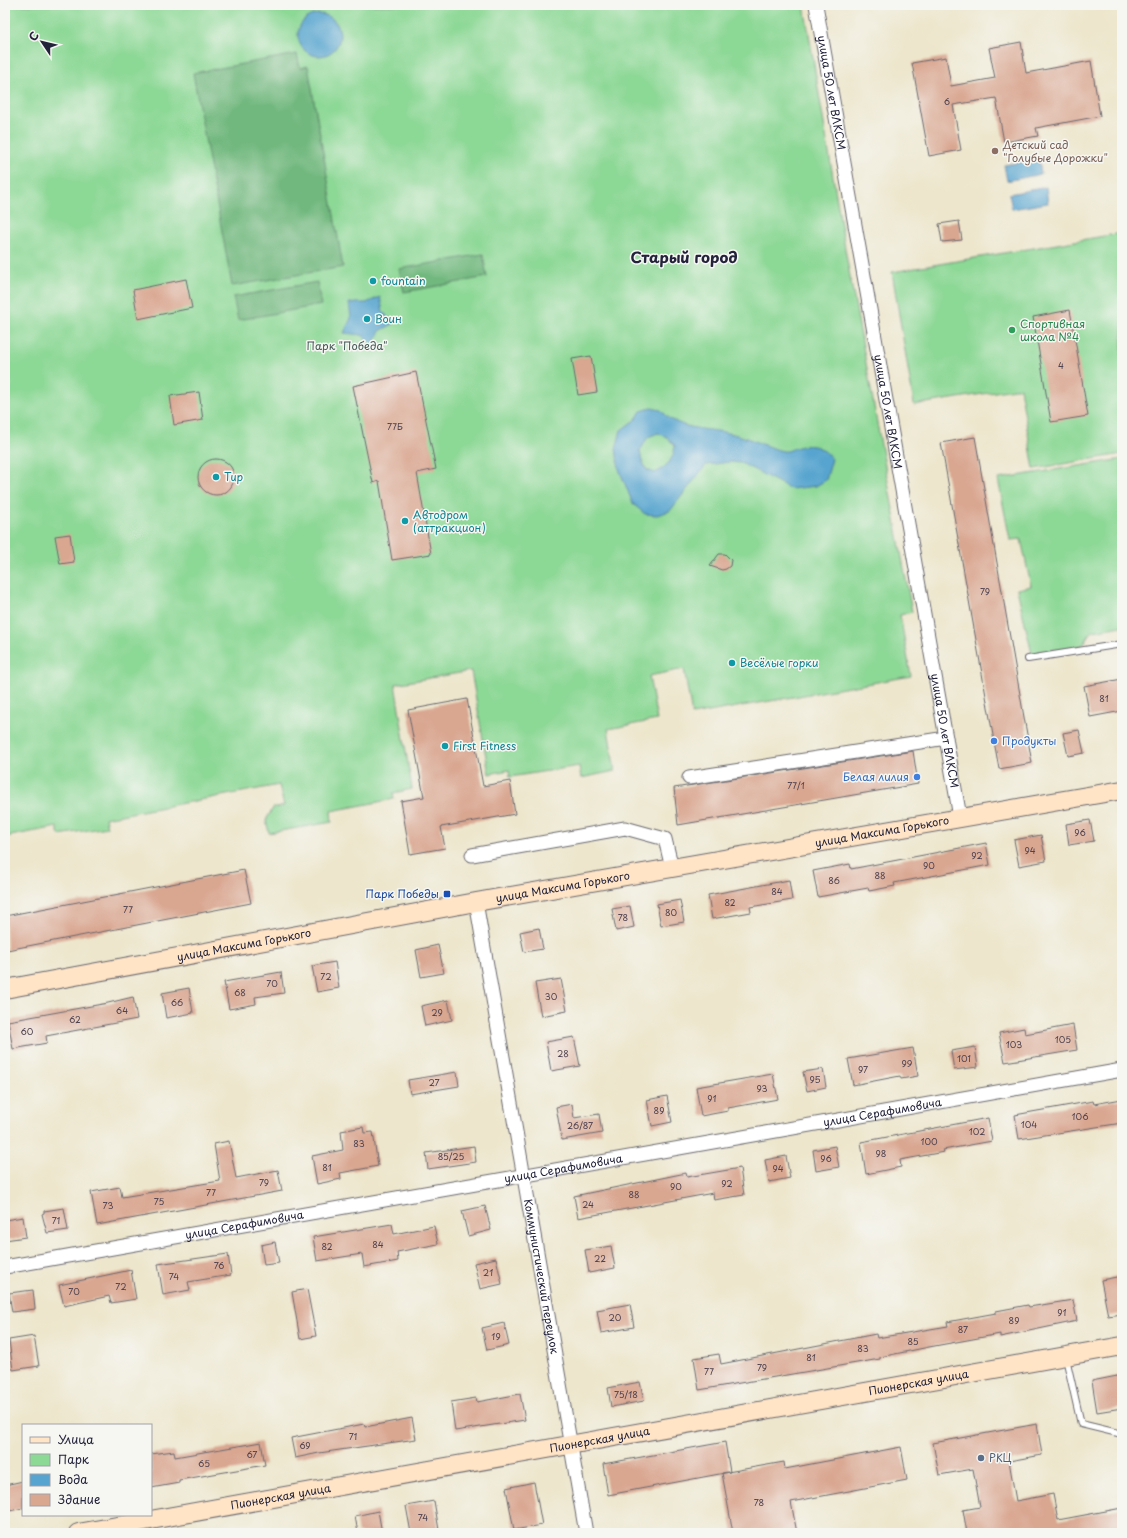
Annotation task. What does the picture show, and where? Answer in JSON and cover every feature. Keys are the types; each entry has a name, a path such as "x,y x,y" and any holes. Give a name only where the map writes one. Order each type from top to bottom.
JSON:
{"street":[{"name":"улица 50 лет ВЛКСМ","path":"816,5 960,817"},
{"path":"689,778 946,738"},
{"name":"улица Максима Горького","path":"5,989 476,902 1122,790"},
{"path":"472,855 625,828 665,839 672,868"},
{"name":"Коммунистический переулок","path":"476,902 586,1533"},
{"name":"улица Серафимовича","path":"5,1268 1122,1070"},
{"name":"Пионерская улица","path":"78,1533 1122,1346"}],"lane":[{"path":"1028,659 1122,644"},
{"path":"1066,1356 1081,1424 1122,1434"}],"green space":[{"name":"Парк \"Победа\"","path":"5,5 804,5 847,260 912,612 900,615 911,676 692,715 684,669 649,676 657,720 608,729 615,771 581,778 579,766 510,777 509,770 489,774 471,671 395,684 412,789 393,793 394,799 331,811 332,822 269,833 266,820 273,808 284,806 279,785 105,818 107,827 59,835 57,827 5,837"},
{"path":"297,54 300,68 308,66 343,267 232,286 193,73"},
{"name":"Спортивная школа №4","path":"1122,233 1122,454 1034,469 1020,388 914,405 892,272"},
{"path":"483,254 487,277 404,292 399,269"},
{"path":"317,282 321,305 238,320 233,297"},
{"path":"1122,459 1122,626 1092,631 1083,645 1032,654 1017,589 1031,586 1021,539 1010,540 998,479"}],"water":[{"path":"315,14 323,14 331,17 337,23 340,35 337,47 331,53 323,56 315,56 307,53 301,47 298,39 298,31 301,23 307,17"},
{"path":"1039,159 1041,174 1007,181 1004,165"},
{"path":"1046,187 1048,203 1012,209 1009,194"},
{"path":"380,297 383,311 393,324 380,331 374,345 362,335 344,333 351,318 349,303 366,303"},
{"path":"651,408 661,410 677,422 687,426 737,435 783,451 806,446 815,446 828,454 832,459 826,480 816,486 791,489 741,463 730,462 706,465 670,511 657,515 645,514 633,504 619,469 616,449 621,430 636,419 641,411","holes":["658,433 667,437 675,446 671,459 667,465 655,473 647,470 642,461 640,451 648,437"]}],"building":[{"path":"1021,42 1026,73 1091,61 1100,116 1036,128 1038,136 1004,142 996,98 953,105 961,150 929,156 912,63 946,57 951,86 995,78 989,48"},
{"path":"959,221 962,240 942,242 939,224"},
{"path":"186,279 192,308 138,319 133,290"},
{"path":"1070,310 1088,416 1051,422 1033,317"},
{"path":"591,356 597,392 578,395 572,359"},
{"path":"416,372 436,469 417,473 431,554 392,560 379,481 373,483 353,386"},
{"path":"199,392 203,420 174,425 170,396"},
{"path":"975,437 1032,763 999,769 941,443"},
{"name":"Тир","path":"220,459 229,464 233,470 233,484 229,490 220,495 212,495 203,490 199,484 198,473 203,464 209,460"},
{"path":"70,534 74,562 60,564 55,536"},
{"path":"719,554 725,554 731,560 730,566 726,569 722,570 710,566"},
{"path":"1122,679 1122,711 1090,717 1084,686"},
{"name":"First Fitness","path":"467,699 483,786 510,781 515,814 441,827 445,848 410,854 401,801 424,797 408,710"},
{"path":"1079,730 1084,753 1068,756 1063,733"},
{"path":"913,751 918,784 678,825 674,788"},
{"path":"1090,820 1094,841 1069,845 1066,824"},
{"path":"1041,835 1046,861 1019,866 1014,840"},
{"path":"986,843 990,865 894,883 895,886 869,891 868,888 818,897 813,871 850,864 851,869"},
{"path":"244,870 251,903 7,950 5,916"},
{"path":"789,880 792,900 750,907 751,912 712,919 708,895"},
{"path":"680,900 684,922 661,926 657,904"},
{"path":"630,906 634,927 616,931 612,909"},
{"path":"539,928 543,949 524,952 520,932"},
{"path":"438,945 444,973 421,977 416,950"},
{"path":"335,962 339,988 317,992 312,966"},
{"path":"281,972 284,993 255,997 256,1004 229,1009 224,982"},
{"path":"561,979 567,1011 541,1016 535,983"},
{"path":"189,988 193,1013 166,1018 162,993"},
{"path":"133,997 137,1019 46,1036 47,1043 13,1049 8,1021"},
{"path":"448,1000 452,1020 425,1026 421,1006"},
{"path":"1073,1025 1077,1050 1005,1062 999,1033 1024,1028 1025,1034"},
{"path":"574,1037 580,1066 551,1071 546,1042"},
{"path":"975,1047 978,1067 954,1070 951,1051"},
{"path":"913,1048 918,1076 901,1079 900,1076 853,1085 848,1059"},
{"path":"823,1069 826,1087 807,1091 803,1072"},
{"path":"457,1072 459,1086 410,1094 408,1080"},
{"path":"773,1074 778,1099 728,1108 728,1111 701,1116 696,1087"},
{"path":"667,1096 672,1122 652,1126 647,1100"},
{"path":"1122,1099 1122,1123 1019,1139 1015,1115 1093,1101 1094,1104"},
{"path":"572,1104 574,1118 599,1114 602,1133 562,1140 556,1107"},
{"path":"988,1118 992,1141 900,1160 901,1167 866,1174 861,1142"},
{"path":"363,1127 364,1133 373,1132 378,1166 340,1173 341,1179 317,1184 312,1156 343,1150 341,1131"},
{"path":"229,1141 236,1178 278,1170 282,1191 97,1225 91,1192 120,1187 122,1197 220,1181 214,1144"},
{"path":"474,1146 476,1162 428,1169 426,1153"},
{"path":"835,1146 839,1167 816,1171 813,1150"},
{"path":"786,1156 790,1178 769,1182 765,1160"},
{"path":"740,1168 744,1195 714,1200 713,1193 578,1218 574,1196 686,1173 687,1177"},
{"path":"485,1206 491,1230 468,1236 462,1211"},
{"path":"64,1208 68,1230 47,1233 42,1214 44,1211"},
{"path":"23,1217 26,1237 5,1240 5,1220"},
{"path":"392,1224 394,1234 434,1226 438,1244 397,1252 398,1261 364,1267 362,1254 317,1261 313,1237"},
{"path":"275,1242 279,1263 264,1265 261,1245"},
{"path":"611,1246 615,1268 589,1273 585,1250"},
{"path":"228,1254 231,1275 188,1282 190,1290 163,1295 158,1264"},
{"path":"496,1258 502,1284 480,1289 474,1263"},
{"path":"131,1270 136,1299 111,1303 109,1296 64,1306 59,1285"},
{"path":"1122,1276 1122,1314 1108,1316 1101,1280"},
{"path":"307,1289 316,1336 300,1339 292,1292"},
{"path":"33,1290 35,1309 12,1312 9,1293"},
{"path":"1073,1300 1077,1321 1000,1337 1000,1334 929,1347 880,1357 880,1359 699,1390 694,1358 719,1354 721,1364 876,1334 877,1338 948,1326 947,1322 996,1313 996,1311 1028,1305 1029,1307"},
{"path":"630,1304 634,1327 601,1333 597,1310"},
{"path":"504,1323 509,1345 487,1350 482,1328"},
{"path":"34,1336 39,1366 13,1370 9,1340"},
{"path":"1122,1375 1122,1408 1097,1412 1092,1381"},
{"path":"640,1382 644,1401 611,1407 608,1388"},
{"path":"520,1394 525,1420 455,1431 451,1402 476,1398 477,1402"},
{"path":"412,1418 416,1439 319,1453 295,1458 291,1438 364,1424 365,1427"},
{"path":"1037,1424 1042,1455 1009,1461 1016,1501 1053,1494 1058,1520 1122,1508 1122,1533 967,1533 963,1510 980,1507 973,1469 939,1475 933,1443"},
{"path":"261,1442 265,1465 179,1480 179,1483 152,1488 152,1454 174,1451 175,1457"},
{"path":"725,1442 730,1472 608,1495 603,1464"},
{"path":"901,1447 907,1480 791,1502 797,1533 733,1533 722,1473 784,1462 785,1469"},
{"path":"22,1481 22,1508 5,1512 5,1485"},
{"path":"534,1482 542,1525 514,1530 506,1488"},
{"path":"434,1501 439,1530 411,1533 406,1506"},
{"path":"378,1511 382,1533 358,1533 355,1516"}],"place":[{"name":"Детский сад \"Голубые Дорожки\"","path":"995,151"},
{"name":"fountain","path":"373,281"},
{"name":"Воин","path":"367,319"},
{"name":"Спортивная школа №4","path":"1012,330"},
{"name":"Тир","path":"216,477"},
{"name":"Автодром (аттракцион)","path":"405,521"},
{"name":"Весёлые горки","path":"732,663"},
{"name":"Продукты","path":"994,741"},
{"name":"First Fitness","path":"445,746"},
{"name":"Белая лилия","path":"917,777"},
{"name":"Парк Победы","path":"447,894"},
{"name":"РКЦ","path":"981,1458"}],"district":[{"name":"Старый город","path":"684,258"}]}
